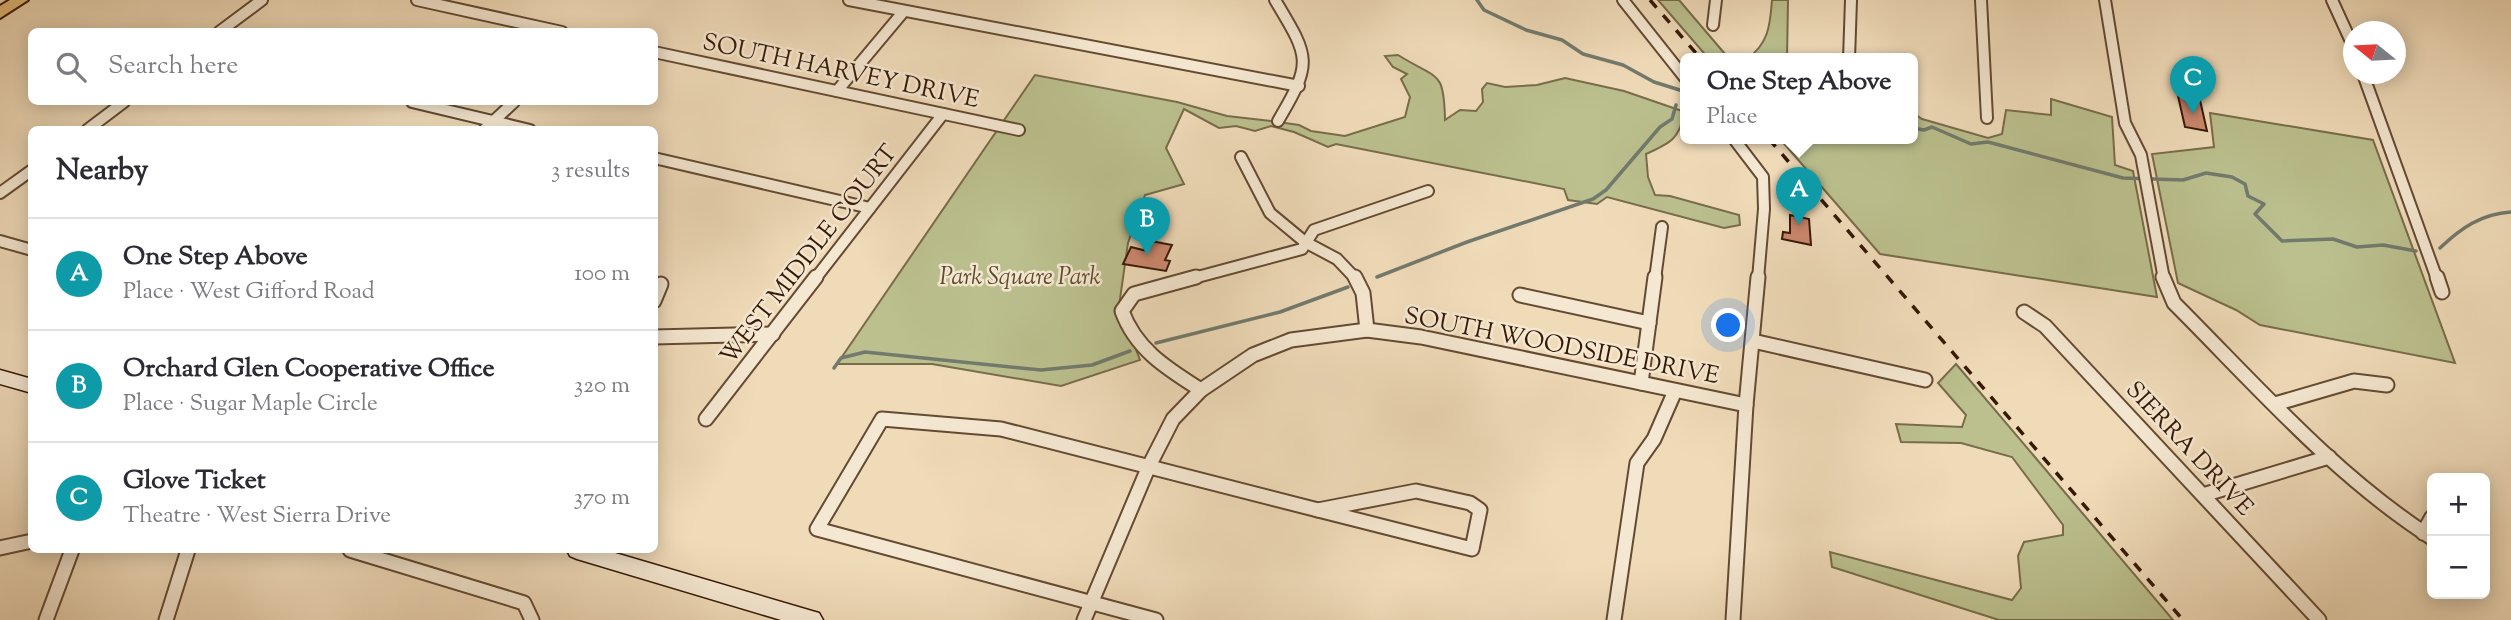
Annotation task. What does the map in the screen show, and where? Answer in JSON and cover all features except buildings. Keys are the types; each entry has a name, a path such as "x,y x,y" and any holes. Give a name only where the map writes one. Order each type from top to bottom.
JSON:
{"main road":[{"path":"0,13 20,0"}],"street":[{"path":"224,28 262,0"},
{"path":"417,0 544,28"},
{"path":"1275,0 1305,54 1306,70 1278,121"},
{"path":"1623,0 1680,72"},
{"path":"1713,25 1716,0"},
{"path":"1849,53 1851,0"},
{"path":"1981,0 1987,118"},
{"path":"2105,0 2125,123 2141,155 2165,284 2174,303 2371,497 2427,534"},
{"path":"2332,0 2343,24"},
{"path":"856,1 1299,86"},
{"path":"837,91 904,11"},
{"name":"SOUTH HARVEY DRIVE","path":"658,53 1019,130"},
{"path":"2367,84 2442,292"},
{"path":"92,126 120,105"},
{"path":"425,105 514,126"},
{"path":"488,126 511,105"},
{"name":"WEST MIDDLE COURT","path":"706,419 943,114"},
{"path":"1733,620 1746,405 1754,341 1764,209 1763,177 1738,144"},
{"path":"1241,157 1270,213 1305,242 1337,259 1354,276 1363,293 1367,330"},
{"path":"658,159 870,208"},
{"path":"0,193 28,173"},
{"path":"1201,390 1153,359 1136,340 1122,311 1134,294 1301,249 1314,230 1428,191"},
{"path":"1641,383 1662,227"},
{"path":"0,241 28,249"},
{"path":"658,291 661,284"},
{"path":"1520,295 1649,323"},
{"name":"SIERRA DRIVE","path":"2024,312 2045,326 2319,620"},
{"name":"SOUTH WOODSIDE DRIVE","path":"1084,620 1149,466 1173,419 1201,390 1253,355 1291,340 1367,330 1457,344 1746,405"},
{"path":"658,337 774,334"},
{"path":"1754,341 1926,380"},
{"path":"0,377 28,385"},
{"path":"2275,404 2354,381 2387,385"},
{"path":"1614,620 1637,463 1654,439 1675,391"},
{"path":"1156,620 817,529 882,419 1001,429 1149,466 1318,510 1472,549 1480,510 1470,503 1416,491 1318,510"},
{"path":"2203,495 2329,457"},
{"path":"0,548 28,542"},
{"path":"46,620 71,553"},
{"path":"166,620 187,553"},
{"path":"360,553 524,603 532,620"},
{"path":"588,553 812,620"}],"green space":[{"path":"1658,0 1679,0 1724,53 1704,53"},
{"path":"1772,0 1788,0 1787,53 1754,53 1764,40"},
{"name":"Park Square Park","path":"1398,55 1436,78 1443,92 1445,120 1460,110 1476,111 1483,102 1482,89 1487,83 1505,87 1537,85 1565,78 1624,91 1680,110 1680,128 1677,134 1662,147 1646,154 1648,177 1655,195 1670,196 1739,215 1740,225 1724,228 1607,197 1597,204 1568,200 1564,189 1336,144 1328,147 1294,132 1271,126 1255,131 1236,126 1219,128 1184,109 1166,148 1184,184 1145,195 1128,243 1119,306 1140,360 1061,386 932,364 837,364 1035,75 1177,102 1227,116 1299,125 1311,131 1345,136 1405,117 1410,97 1401,79 1407,74 1393,67 1385,56"},
{"path":"2051,99 2112,117 2115,165 2133,171 2157,297 1880,254 1784,144 1918,144 1918,116 1988,138 2002,134 2006,110 2051,115"},
{"path":"2210,113 2373,140 2455,363 2260,325 2236,310 2178,283 2152,154 2214,147"},
{"path":"1956,364 2173,620 1999,620 1832,567 1830,552 2012,600 2021,588 2018,556 2024,542 2063,535 2063,525 2012,457 1961,443 1901,442 1896,424 1962,427 1966,415 1938,383"}],"waterway":[{"path":"1477,0 1484,10 1526,30 1562,40 1583,54 1623,65 1654,82 1680,90"},
{"path":"1377,277 1467,242 1593,199 1606,190 1660,127 1672,119 1676,105"},
{"path":"1918,129 1932,127 1971,144 1988,142 2123,178 2183,180 2206,173 2232,177 2245,184 2248,196 2264,204 2255,214 2282,241 2333,239 2357,247 2383,245 2416,251"},
{"path":"2440,248 2472,223 2511,212"},
{"path":"1156,343 1280,312 1348,287"},
{"path":"834,368 841,358 865,352 1041,370 1092,365 1130,351"}],"railway":[{"path":"1650,0 1696,53"},
{"path":"1773,144 2183,620"}],"place":[{"name":"Glove Ticket","path":"2193,114"},
{"name":"One Step Above","path":"1799,225"},
{"name":"Orchard Glen Cooperative Office","path":"1147,255"}]}
